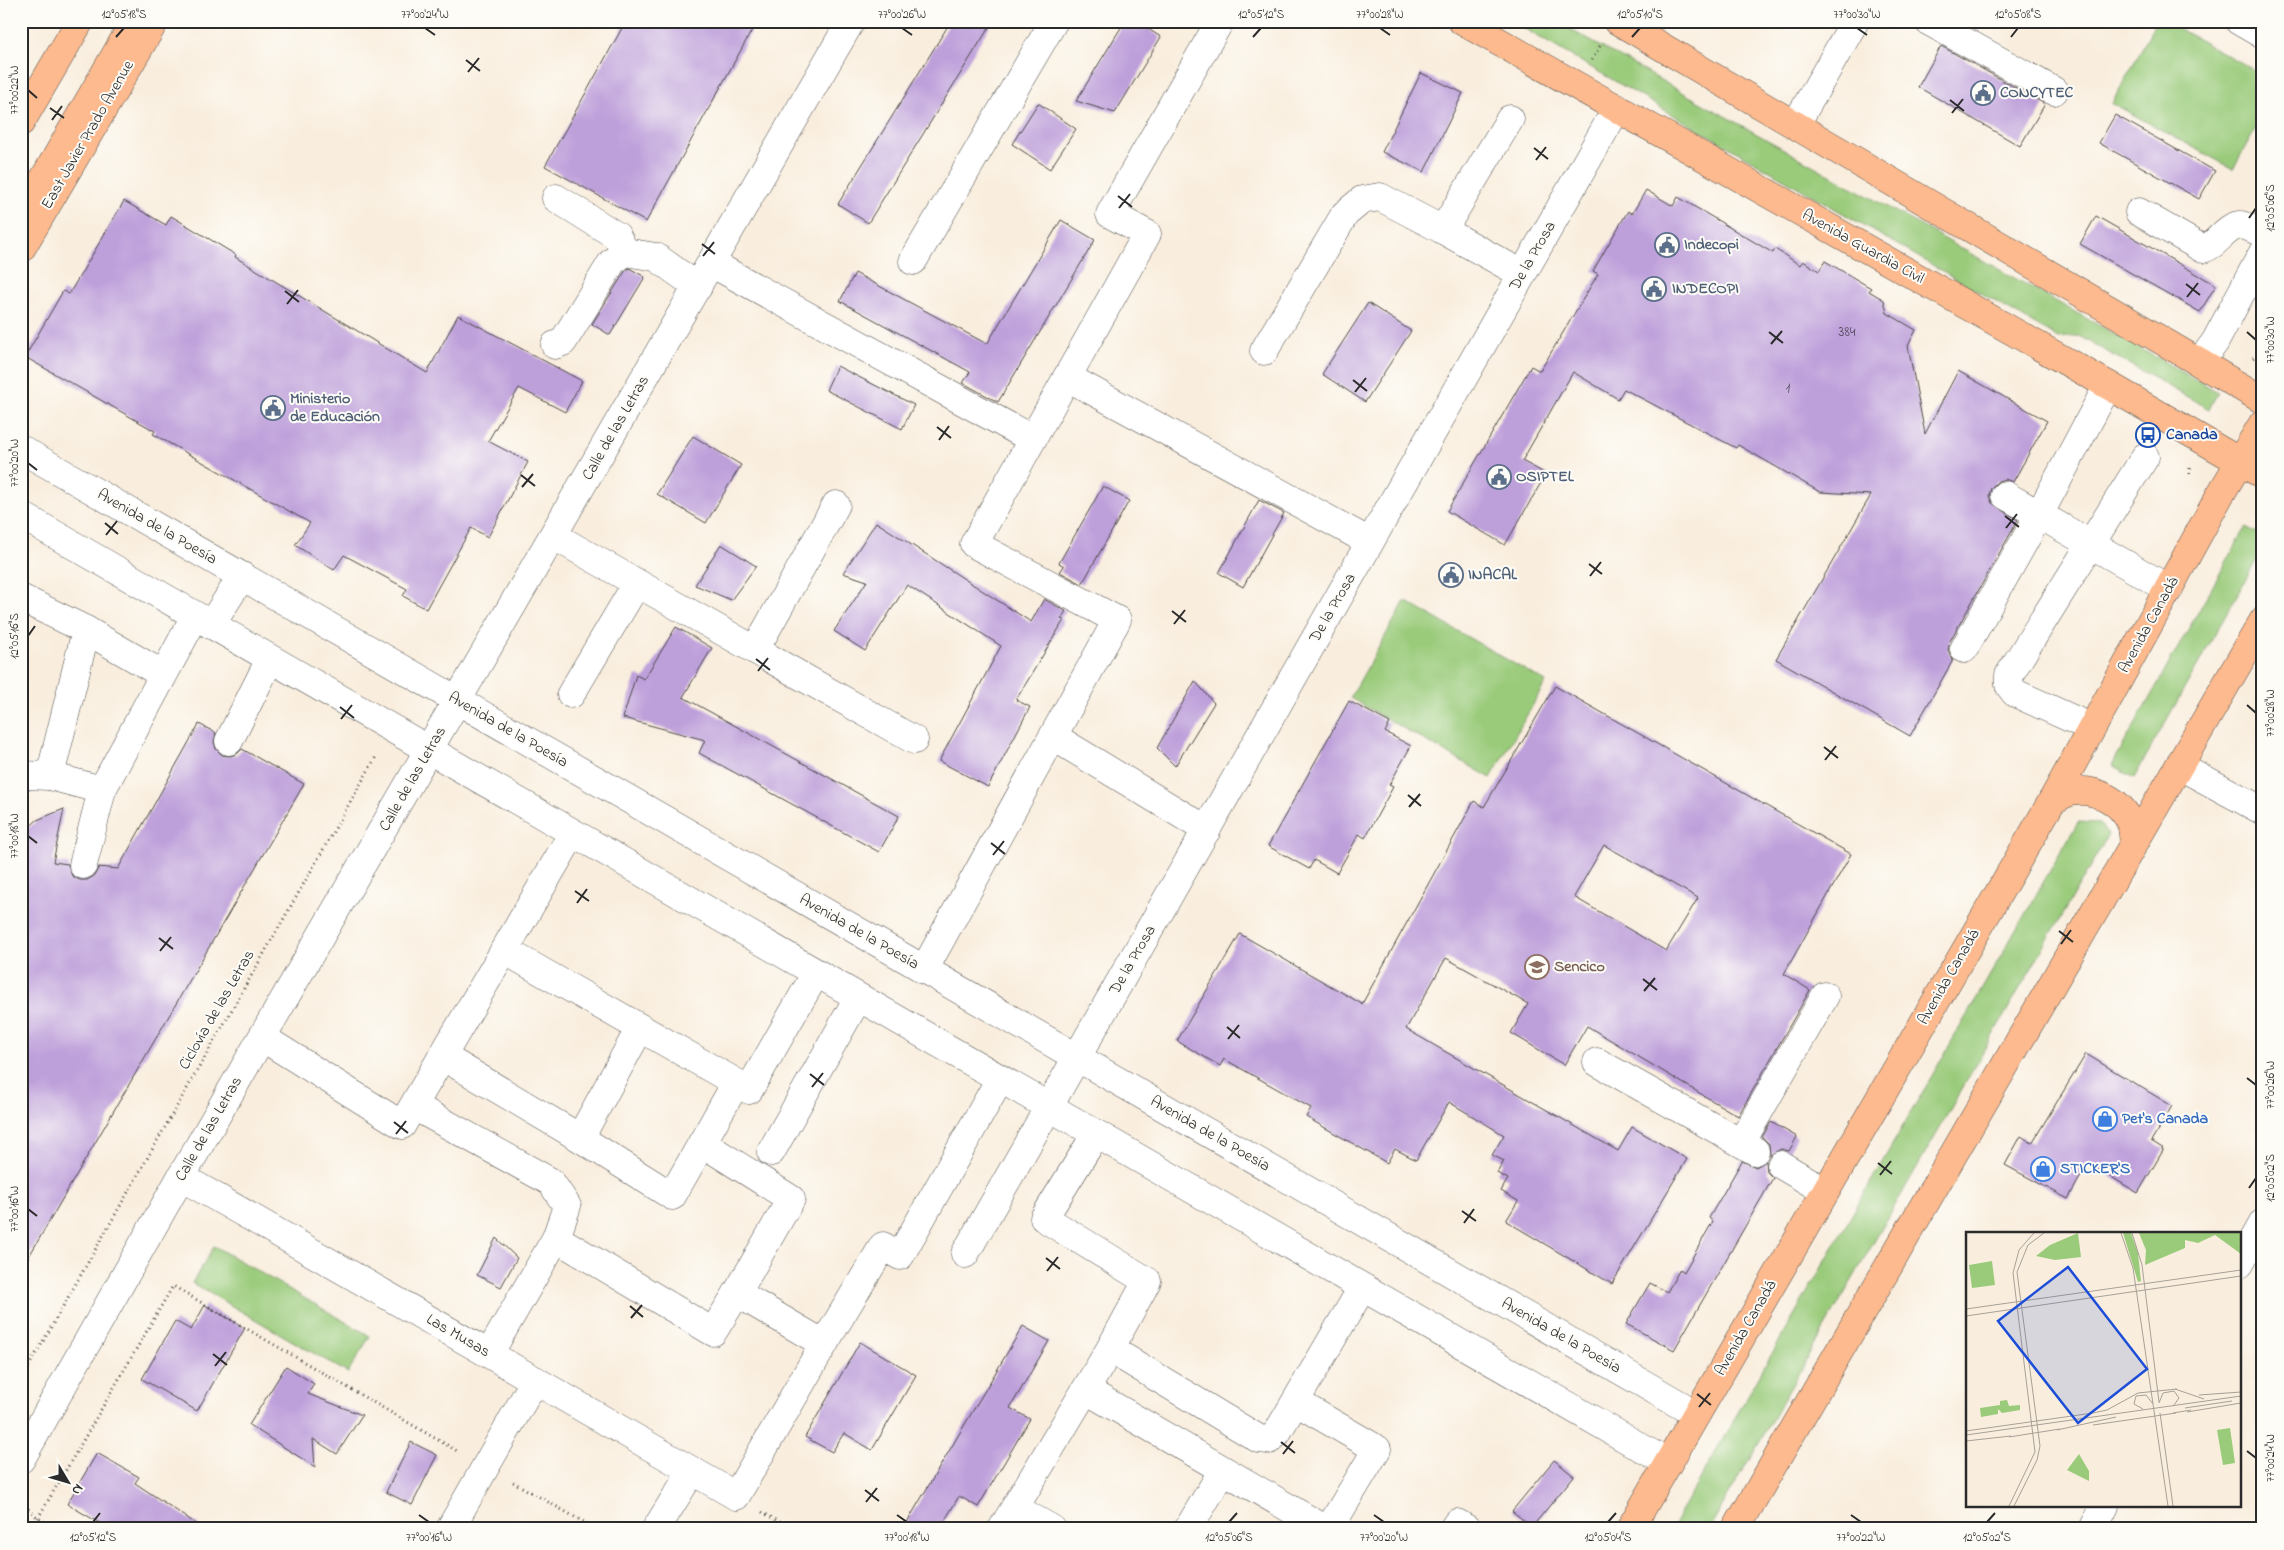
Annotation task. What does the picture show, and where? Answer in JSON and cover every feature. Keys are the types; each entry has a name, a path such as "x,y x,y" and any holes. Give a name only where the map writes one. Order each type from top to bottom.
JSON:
{"main road":[{"path":"21,122 80,21"},
{"path":"21,218 135,21"},
{"name":"East Javier Prado Avenue","path":"21,249 155,21"},
{"name":"Avenida Guardia Civil","path":"1462,21 2108,384 2252,468"},
{"path":"1612,29 1796,124 2263,400"},
{"name":"Avenida Canadá","path":"1630,1529 2052,801 2169,589 2252,468 2263,423"},
{"path":"1736,1529 2263,621"},
{"path":"2052,801 2069,792 2087,791 2106,796 2121,808 2131,824 2134,843"}],"street":[{"name":"Calle de las Letras","path":"21,1459 181,1177 851,21"},
{"path":"913,261 1054,21"},
{"path":"924,970 1117,620 974,544 1147,234 1110,214 1220,21"},
{"path":"1796,124 1855,21"},
{"path":"1928,21 2054,91"},
{"name":"De la Prosa","path":"965,1254 1617,108"},
{"path":"1443,230 1510,119"},
{"path":"1264,351 1345,214 1362,200 1380,197 1522,274"},
{"path":"556,198 617,236 625,252"},
{"path":"2139,212 2203,249 2212,247 2230,228 2241,225 2263,233"},
{"path":"555,345 564,342 612,262 625,252 656,256 698,287"},
{"path":"2200,362 2215,342 2263,252"},
{"path":"711,264 1032,439"},
{"path":"1067,377 1370,542"},
{"path":"1964,649 2108,384"},
{"name":"Avenida de la Poesía","path":"21,449 1696,1414"},
{"path":"2092,728 2014,693 2009,685 2010,675 2145,456"},
{"path":"2005,495 2169,589"},
{"path":"755,650 836,505"},
{"path":"21,516 1668,1463"},
{"path":"554,536 914,740"},
{"path":"83,865 102,790 162,674 203,620 242,576"},
{"path":"571,694 637,583"},
{"path":"21,598 86,630 162,674"},
{"path":"50,776 86,630"},
{"path":"230,741 270,659"},
{"path":"1054,737 1206,830"},
{"path":"2180,766 2263,811"},
{"path":"21,776 50,776 102,790"},
{"path":"403,1124 573,833"},
{"path":"504,950 749,1090 816,973"},
{"path":"1597,1062 1748,1147 1825,996"},
{"path":"771,1152 858,998"},
{"path":"580,1138 640,1028"},
{"path":"263,1038 403,1124 551,1182 567,1206 556,1238 489,1354"},
{"path":"442,1056 580,1138 672,1196 736,1083"},
{"path":"737,1293 824,1344 883,1246 900,1256 1000,1079"},
{"path":"1052,1529 1008,1518 1086,1390 1147,1281 1044,1218 1096,1134"},
{"path":"556,1238 713,1332 790,1199 702,1143"},
{"path":"1780,1166 1825,1191"},
{"name":"Las Musas","path":"181,1177 736,1496 824,1344"},
{"path":"2242,1260 2263,1223"},
{"path":"1110,1349 1259,1439 1268,1440 1278,1433 1362,1288"},
{"path":"450,1529 535,1380"},
{"path":"1086,1390 1325,1529"},
{"path":"1296,1402 1377,1448 1329,1529"},
{"path":"1188,1529 1223,1470"},
{"path":"656,1529 692,1471"},
{"path":"2093,1529 2105,1508"},
{"path":"1453,1529 1457,1523 1467,1529"}],"path":[{"path":"1577,86 1612,29"},
{"path":"2250,360 2260,353"},
{"path":"2190,467 2190,476"},
{"name":"Ciclovía de las Letras","path":"21,1380 392,729"},
{"path":"38,1518 173,1286 486,1464 596,1529"},
{"path":"21,1502 38,1518 56,1529"}],"green space":[{"path":"1511,21 1555,21 2218,392 2209,409 2079,336 2058,338"},
{"path":"2157,21 2165,21 2263,75 2263,115 2233,169 2112,103"},
{"path":"2246,527 2263,536 2263,549 2134,778 2112,765"},
{"path":"1405,601 1546,682 1491,778 1350,698"},
{"path":"2078,822 2099,823 2108,835 1709,1529 1671,1529"},
{"path":"214,1246 370,1336 348,1373 192,1283"}],"building":[{"path":"626,21 757,21 646,222 545,166"},
{"path":"951,21 993,21 868,223 838,204"},
{"path":"1125,21 1135,21 1161,37 1115,113 1076,101"},
{"path":"1941,46 2045,104 2020,146 1918,87"},
{"path":"1421,73 1463,93 1424,172 1382,152"},
{"path":"1038,103 1076,129 1050,169 1012,144"},
{"path":"2115,115 2215,171 2199,199 2099,143"},
{"path":"1646,190 1673,206 1678,197 1773,253 1775,249 1800,265 1803,261 1819,271 1825,261 1871,288 1869,291 1884,300 1887,313 1916,330 1908,346 1925,434 1958,371 2047,421 2013,482 2005,479 1998,481 1991,488 1989,496 1992,503 2018,520 1950,641 1948,650 1953,660 1910,736 1776,659 1871,495 1820,492 1738,445 1736,448 1624,389 1618,399 1573,372 1522,461 1546,474 1505,545 1447,511 1531,366 1540,371 1598,274 1593,271 1612,238 1628,211 1632,214"},
{"path":"124,201 166,225 171,216 427,373 458,315 582,381 565,412 519,388 488,441 528,462 488,537 471,528 426,609 403,596 407,589 344,555 334,570 295,545 310,523 153,434 155,431 25,357 63,291 69,294"},
{"path":"2096,216 2216,285 2200,312 2080,244"},
{"path":"1061,220 1095,240 998,402 963,383 970,372 840,301 855,273 987,344"},
{"path":"629,268 645,277 610,335 592,324"},
{"path":"1368,303 1411,331 1365,402 1322,374"},
{"path":"837,366 914,405 902,429 826,390"},
{"path":"693,436 741,465 706,523 657,494"},
{"path":"1103,486 1129,501 1082,584 1060,572 1064,566 1059,563"},
{"path":"1259,500 1284,513 1243,587 1219,573"},
{"path":"876,522 1031,622 1044,599 1066,611 1061,619 1064,620 1016,700 1030,707 988,787 939,761 1001,646 907,585 865,651 834,631 867,581 843,573"},
{"path":"721,544 756,566 731,600 695,585"},
{"path":"676,627 712,648 683,697 899,816 879,852 699,753 705,740 623,718 636,675 644,679"},
{"path":"1195,681 1214,703 1175,766 1157,748"},
{"path":"1555,686 1851,854 1784,974 1810,990 1738,1116 1587,1026 1564,1065 1511,1033 1528,1004 1446,958 1406,1029 1618,1151 1632,1127 1687,1159 1612,1284 1506,1221 1518,1201 1501,1191 1508,1179 1497,1173 1504,1161 1492,1155 1504,1135 1449,1102 1416,1160 1395,1149 1387,1163 1306,1117 1311,1108 1224,1059 1220,1066 1177,1041 1240,934 1362,1004 1474,801 1484,807","holes":["1604,845 1698,898 1666,951 1574,897"]},
{"path":"1349,701 1390,723 1385,732 1411,746 1389,785 1393,787 1365,838 1359,834 1337,873 1314,860 1309,869 1268,846"},
{"path":"199,724 216,733 214,742 216,749 222,755 230,756 237,754 242,749 304,784 21,1270 21,835 37,820 64,809 53,862 68,864 72,876 80,880 87,880 94,876 99,867 118,869"},
{"name":"Pet's Canada","path":"2086,1054 2172,1106 2151,1141 2164,1149 2138,1193 2088,1163 2068,1199 2005,1165 2021,1136 2032,1143"},
{"path":"1771,1122 1797,1137 1789,1151 1781,1149 1770,1155 1769,1144 1762,1137"},
{"path":"1742,1161 1756,1167 1766,1161 1767,1172 1773,1178 1674,1350 1626,1324 1650,1283 1667,1292 1680,1269 1684,1272 1713,1221 1709,1218"},
{"path":"496,1238 517,1258 501,1287 477,1275"},
{"path":"205,1305 245,1328 197,1411 142,1379 175,1321 191,1330"},
{"path":"1023,1326 1049,1341 1010,1408 1030,1419 978,1507 959,1496 940,1529 903,1529"},
{"path":"860,1342 916,1375 872,1450 844,1433 832,1452 805,1437"},
{"path":"286,1366 314,1384 308,1394 362,1415 337,1454 313,1439 315,1467 249,1425"},
{"path":"411,1442 437,1455 412,1505 386,1492"},
{"path":"97,1453 139,1477 135,1483 204,1529 110,1529 67,1504"},
{"path":"1554,1460 1574,1476 1532,1527 1512,1511"}],"place":[{"name":"CONCYTEC","path":"1983,93"},
{"name":"Indecopi","path":"1667,245"},
{"name":"INDECOPI","path":"1654,289"},
{"name":"Ministerio de Educación","path":"273,408"},
{"name":"Canada","path":"2148,435"},
{"name":"OSIPTEL","path":"1499,477"},
{"name":"INACAL","path":"1451,575"},
{"name":"Sencico","path":"1537,967"},
{"name":"Pet's Canada","path":"2105,1119"},
{"name":"STICKER'S","path":"2043,1169"}]}
